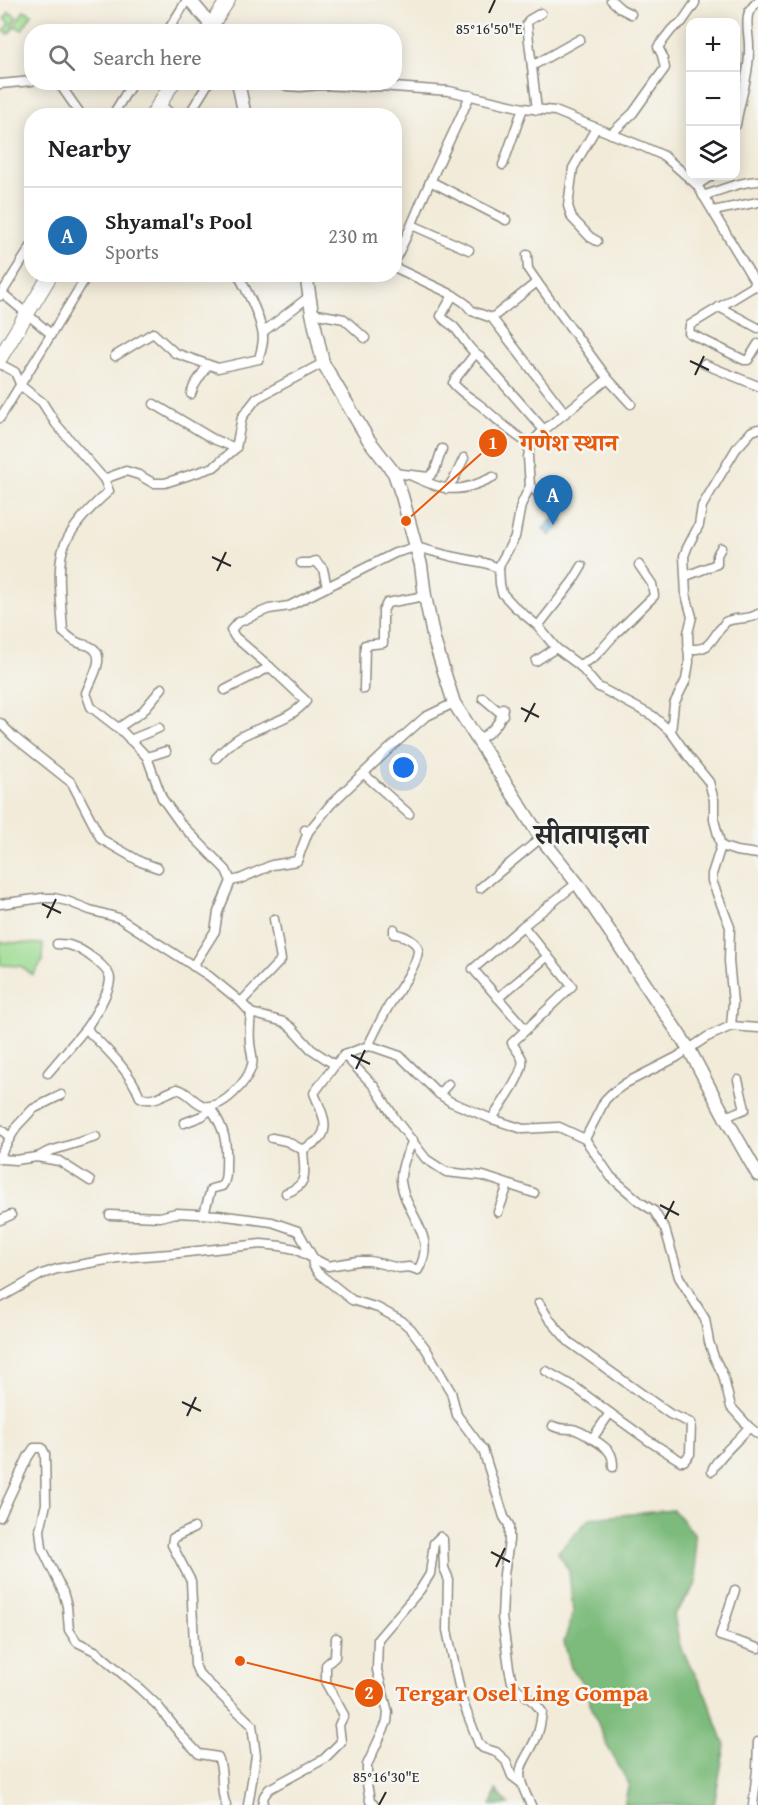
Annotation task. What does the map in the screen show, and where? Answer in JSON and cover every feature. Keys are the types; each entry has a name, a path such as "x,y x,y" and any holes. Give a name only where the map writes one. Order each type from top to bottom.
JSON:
{"highway":[{"path":"215,24 228,0"},
{"path":"156,108 168,90"},
{"path":"0,358 46,282"}],"main road":[{"path":"189,0 208,24"},
{"path":"240,90 243,108"},
{"path":"307,282 323,363 363,432 394,473 421,565 434,640 454,703 541,838 577,883 689,1049 758,1175"}],"street":[{"path":"172,24 189,0"},
{"path":"611,0 631,14"},
{"path":"611,134 633,113 660,76 664,68 658,47 672,29 682,22 695,0"},
{"path":"740,101 748,66 747,21 749,13 758,1"},
{"path":"537,110 528,22 541,13"},
{"path":"532,66 580,39"},
{"path":"0,84 24,82"},
{"path":"402,88 470,94 523,108 555,111 664,156 697,185 757,286 690,325 689,333 744,360 748,360 758,344"},
{"path":"64,90 76,108"},
{"path":"117,108 129,90"},
{"path":"193,108 204,90"},
{"path":"402,239 412,225 470,94"},
{"path":"159,103 164,108"},
{"path":"503,165 523,108"},
{"path":"596,128 573,168 568,206 572,218 597,241"},
{"path":"697,185 705,180"},
{"path":"430,181 506,220"},
{"path":"703,196 729,186 758,181"},
{"path":"713,211 758,202"},
{"path":"412,225 470,250"},
{"path":"526,255 528,269 537,282 608,378 631,404"},
{"path":"24,258 1,294 51,334"},
{"path":"402,271 453,295 472,311 492,318 565,412"},
{"path":"0,418 83,282"},
{"path":"115,356 153,333 175,353 207,366 218,368 259,359 263,332 242,282"},
{"path":"492,318 537,282"},
{"path":"453,295 441,316 445,322 453,326 475,354 544,430"},
{"path":"263,332 310,296"},
{"path":"719,307 758,328"},
{"path":"312,313 344,319 365,338"},
{"path":"475,354 453,383 520,439 530,444"},
{"path":"104,479 126,471 153,483 165,483 214,467 236,448 242,417 257,398 323,363"},
{"path":"0,364 15,372 21,386 42,402 56,424 104,479 109,491 91,507 75,527 62,551 60,565 63,632 78,643 96,650 99,655 86,693 91,707 118,728 147,757 162,798 180,823 226,870 231,881 218,912 215,931 193,966"},
{"path":"704,364 758,386"},
{"path":"191,394 207,366"},
{"path":"608,378 565,412 530,444 528,457 530,486 521,505 515,537 499,568 500,584 502,593 514,608 537,626 556,648 579,665 597,686 653,716 671,732 709,782 714,800 714,819 721,846 712,881 730,927 729,961 733,1003 730,1026"},
{"path":"154,404 213,439 236,448"},
{"path":"671,732 674,704 686,680 689,662 688,633 692,617 686,595 684,556 699,525 702,506 736,450 752,431 758,429"},
{"path":"394,473 429,477 435,470 442,449"},
{"path":"447,489 464,458"},
{"path":"410,475 447,489 473,487 493,477"},
{"path":"530,486 554,508"},
{"path":"216,758 240,737 293,712 306,701 235,637 231,632 237,623 269,609 289,606 395,553 416,547 499,568"},
{"path":"686,576 717,564 717,555 721,548"},
{"path":"301,563 316,561 323,568 327,587"},
{"path":"579,665 598,653 654,596 652,584 639,565"},
{"path":"537,626 573,581 582,566"},
{"path":"364,689 365,645 383,643 383,611 387,603 425,596"},
{"path":"688,649 697,650 707,646 725,622 737,618 751,619 758,614"},
{"path":"536,661 556,648"},
{"path":"225,690 270,667"},
{"path":"118,728 142,712 162,688"},
{"path":"478,739 489,734 503,711 483,698"},
{"path":"231,881 272,866 297,861 307,831 331,804 425,717 454,703"},
{"path":"0,723 72,783 101,839 141,862 158,868"},
{"path":"129,740 159,729"},
{"path":"147,757 166,751"},
{"path":"364,774 409,814"},
{"path":"480,888 541,838"},
{"path":"721,846 758,854"},
{"path":"525,1030 474,969 577,883"},
{"path":"0,904 42,898 67,901 118,918 209,975 251,1013 284,1022 311,1049 335,1065"},
{"path":"241,1002 281,960 274,919"},
{"path":"492,1119 521,1071 522,1061 512,1043 573,986 523,926"},
{"path":"368,1046 409,972 418,950 417,945 411,940 394,934 394,929"},
{"path":"48,1073 87,1027 98,1010 111,978 101,964 87,955 72,946 57,944"},
{"path":"498,998 548,957"},
{"path":"184,1123 202,1116 232,1095 245,1080 253,1064 249,1040 251,1013"},
{"path":"585,1139 601,1107 612,1093 626,1083 647,1074 707,1037 730,1026 758,1028"},
{"path":"87,1027 119,1064 142,1099 150,1100 177,1089 189,1093 203,1106 211,1108 220,1121 225,1133 227,1149 226,1180 222,1186 211,1189 204,1214"},
{"path":"303,1150 319,1139 326,1126 314,1093 344,1055 368,1046 400,1056 439,1094 451,1102 523,1129 559,1127 585,1139 611,1177 654,1211 665,1229 679,1277 705,1319 709,1342 723,1376 731,1407 758,1434"},
{"path":"344,1055 374,1086 396,1120 426,1159 446,1172 483,1176 534,1193"},
{"path":"119,1064 131,1093"},
{"path":"725,1117 745,1109 738,1080"},
{"path":"439,1094 448,1084"},
{"path":"61,1095 33,1109 10,1137 0,1157 16,1160 37,1157 96,1137"},
{"path":"0,1129 10,1137"},
{"path":"272,1138 286,1141 303,1150"},
{"path":"0,1298 42,1274 57,1269 117,1258 261,1244 281,1246 312,1256 328,1266 370,1261 418,1270 423,1261 423,1233 404,1196 401,1179 403,1164 412,1140"},
{"path":"286,1193 298,1188 304,1179 303,1150"},
{"path":"37,1157 59,1161 90,1181"},
{"path":"498,1212 508,1185"},
{"path":"110,1215 204,1214 272,1221 298,1231 312,1256 318,1273 352,1300 392,1315 411,1329 426,1349 451,1392 457,1415 488,1460 508,1525 509,1541 504,1574 502,1617 509,1668 516,1688 535,1703 542,1712 538,1734 520,1766 520,1782 531,1805"},
{"path":"0,1220 10,1215"},
{"path":"539,1303 569,1342 670,1414 691,1423 690,1454 687,1459 681,1461 649,1441 576,1388 546,1371"},
{"path":"592,1439 610,1413"},
{"path":"553,1426 561,1430 574,1429 592,1439 610,1452 613,1467"},
{"path":"712,1471 715,1463 749,1427"},
{"path":"0,1516 28,1457 34,1448 42,1448 45,1454 46,1504 40,1530 42,1548 68,1606 69,1630 77,1642 96,1652 149,1697 199,1754 218,1758 222,1768 225,1805"},
{"path":"194,1528 171,1541 191,1581 195,1665 199,1674 252,1725 256,1756 248,1805"},
{"path":"374,1805 370,1801 367,1784 367,1765 387,1722 388,1712 377,1670 378,1639 420,1590 430,1574 434,1543 440,1537 443,1539 444,1568 448,1577 447,1630 462,1700 479,1744 483,1748 496,1752 506,1761 512,1776 520,1782"},
{"path":"735,1590 720,1636 758,1648"},
{"path":"262,1805 269,1789 324,1759 341,1742 339,1725 344,1715 326,1683 326,1665 335,1657 336,1638"},
{"path":"755,1801 758,1742"}],"green space":[{"path":"24,10 32,14 22,30 15,26"},
{"path":"9,12 17,17 9,34 4,31 9,22 4,19"},
{"path":"0,942 43,944 42,962 33,975 20,966 0,965"},
{"path":"673,1510 694,1533 697,1583 674,1615 680,1646 706,1695 725,1745 714,1805 624,1805 629,1784 606,1744 582,1682 571,1668 564,1642 573,1613 569,1571 558,1552 590,1518"},
{"path":"496,1790 509,1805 491,1805"}],"water":[{"path":"557,514 564,521 550,536 543,529"}],"place":[{"name":"गणेश स्थान","path":"406,521"},
{"name":"Shyamal's Pool","path":"553,525"},
{"name":"Tergar Osel Ling Gompa","path":"240,1661"}],"district":[{"name":"सीतापाइला","path":"591,834"}]}
